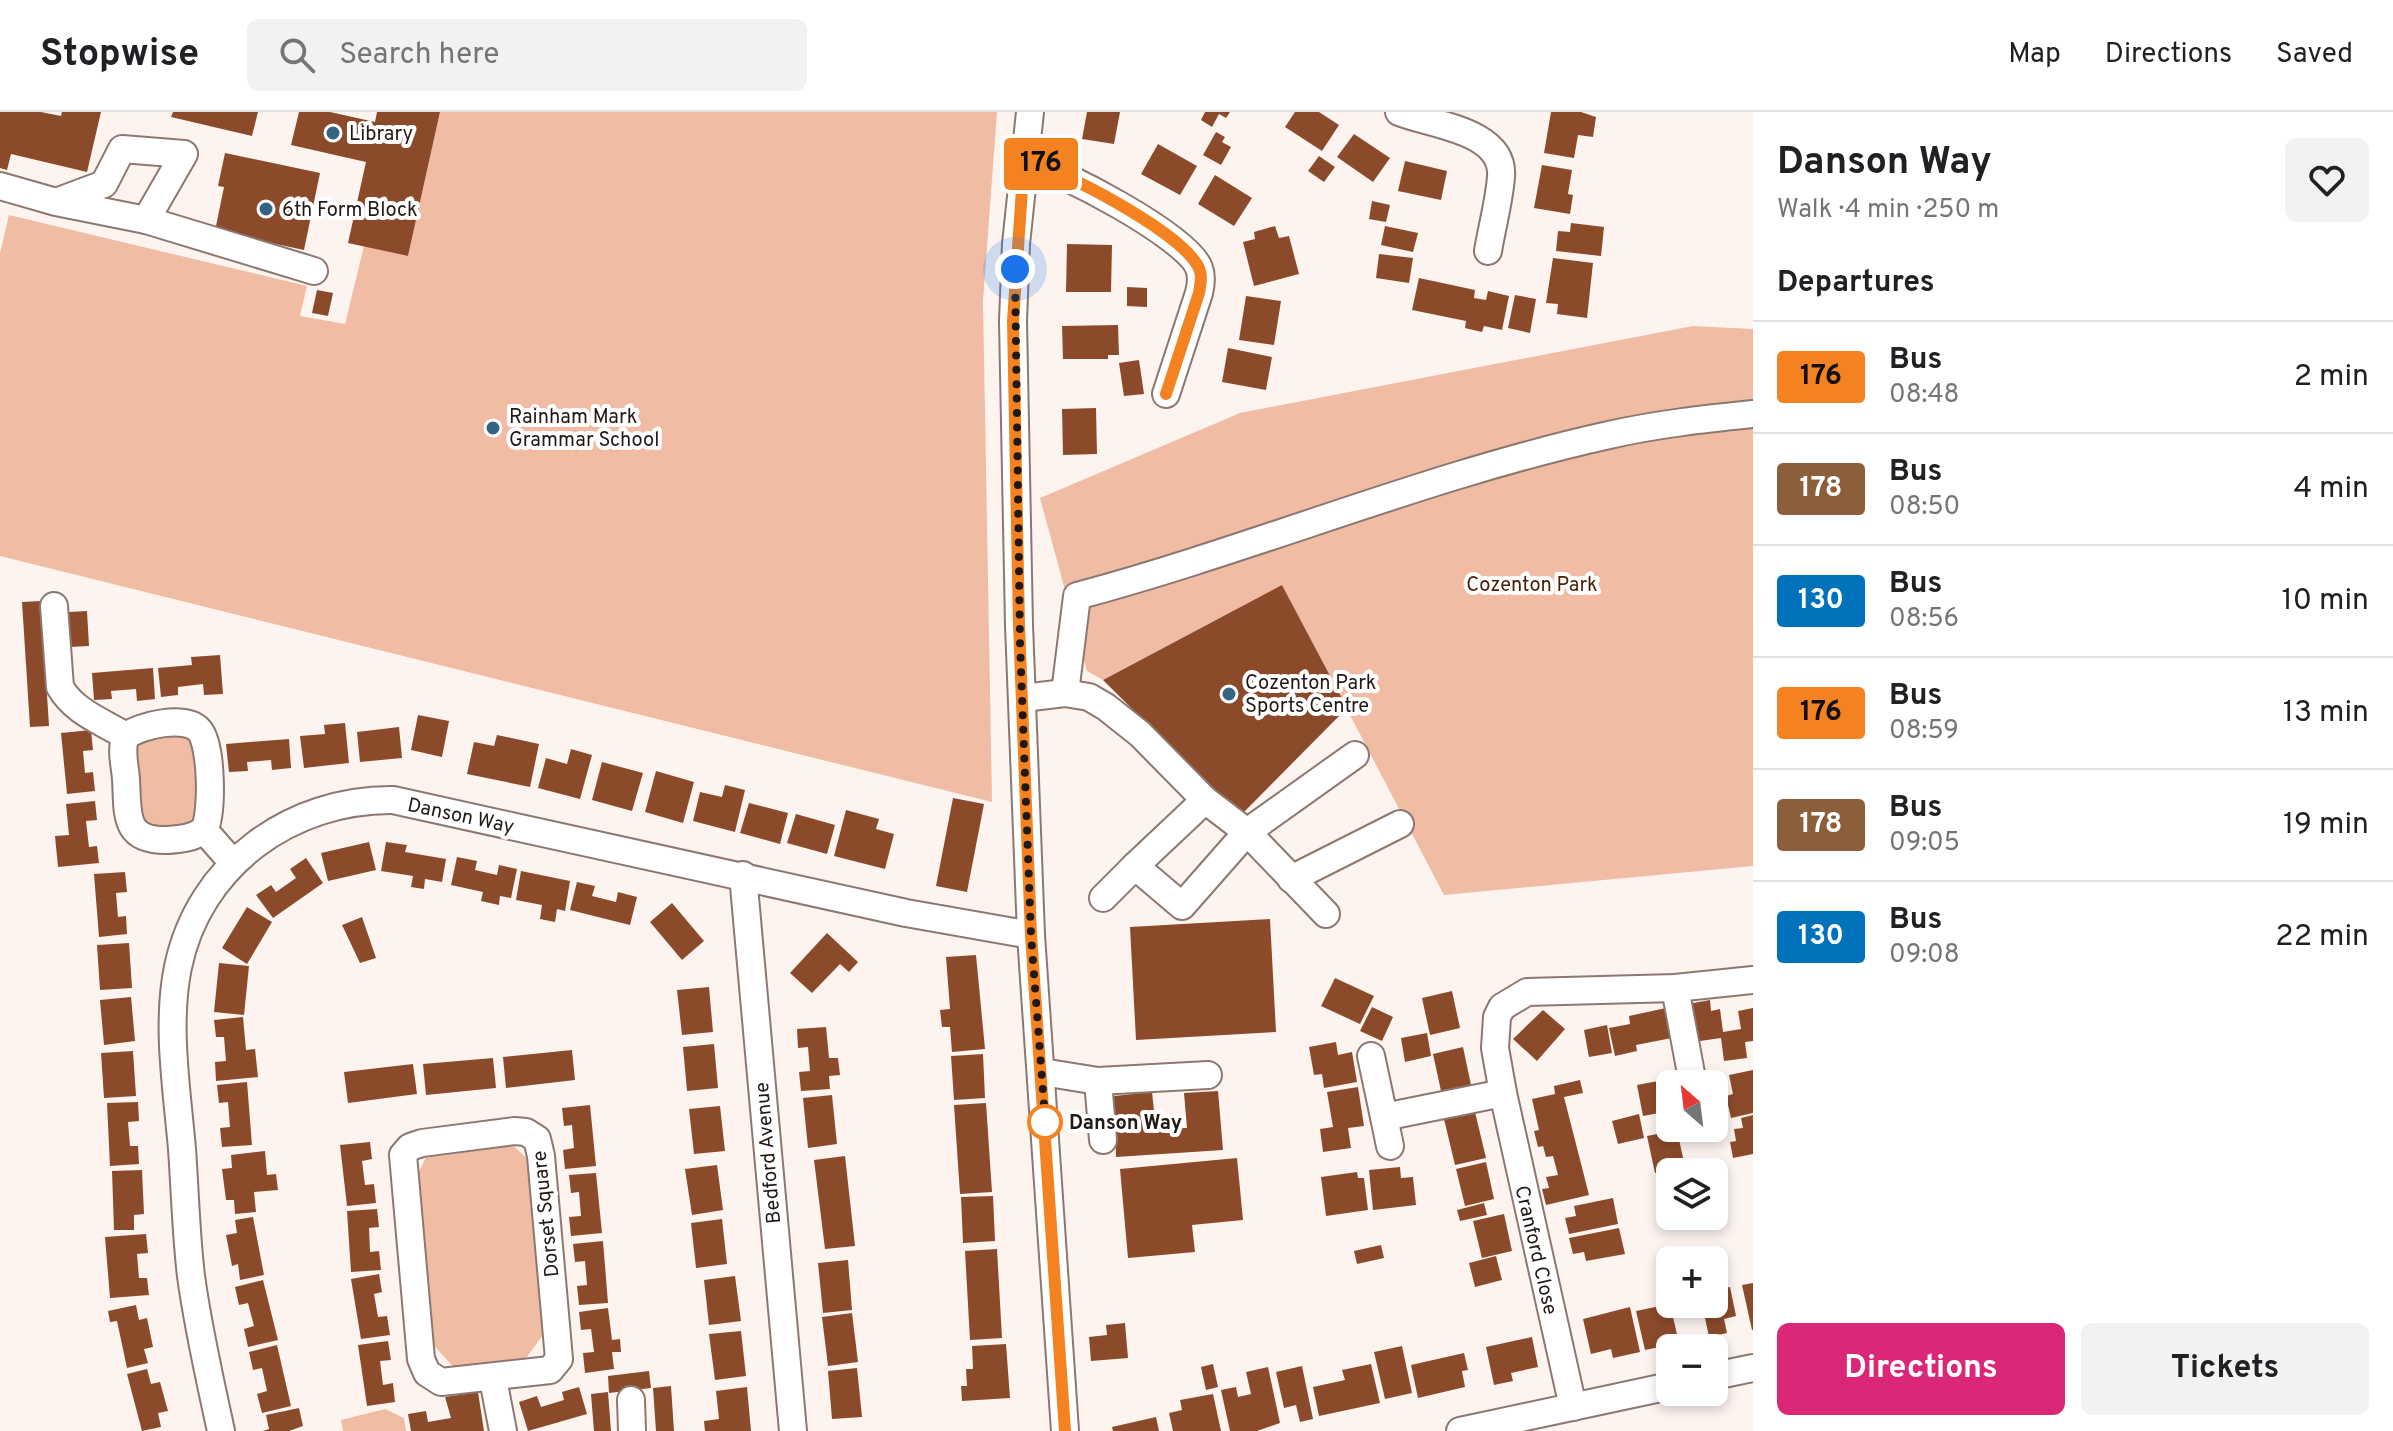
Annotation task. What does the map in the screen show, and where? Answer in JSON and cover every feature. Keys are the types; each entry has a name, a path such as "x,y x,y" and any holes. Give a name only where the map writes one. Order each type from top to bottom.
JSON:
{"street":[{"path":"1030,112 1013,321 1023,698 1031,935 1065,1431"},
{"path":"1399,112 1471,135 1493,150 1501,178 1488,251"},
{"path":"56,202 104,184 122,149 184,154 146,220"},
{"path":"1024,160 1048,166 1093,190 1161,233 1195,261 1201,275 1199,293 1166,394"},
{"path":"0,186 56,202 146,220 314,271"},
{"path":"1065,693 1077,596 1196,563 1429,484 1541,453 1623,432 1753,414"},
{"path":"54,606 60,687 66,698 74,706 126,736"},
{"path":"1023,698 1065,693 1089,697 1106,707 1140,734 1205,800 1247,832 1326,914"},
{"path":"183,723 197,728 205,740 208,760 210,816 204,830 190,837 148,840 135,832 128,815 123,747 126,736 148,726 183,723"},
{"path":"1135,866 1182,906 1247,832 1355,755"},
{"name":"Danson Way","path":"221,1431 191,1275 175,997 177,969 194,918 211,888 233,863 279,828 306,814 361,800 393,800 906,913 1031,935"},
{"path":"1103,898 1205,800"},
{"path":"1291,879 1400,824"},
{"path":"204,830 233,863"},
{"name":"Bedford Avenue","path":"743,875 793,1431"},
{"name":"Cranford Close","path":"1573,1407 1503,1093 1494,1032 1502,1007 1515,998 1537,992 1675,988 1753,980"},
{"path":"1675,988 1690,1070"},
{"path":"1371,1056 1390,1146"},
{"path":"1042,1072 1098,1081 1208,1075"},
{"path":"1098,1081 1103,1140"},
{"path":"1384,1117 1503,1093"},
{"name":"Dorset Square","path":"526,1132 537,1139 541,1156 559,1359 550,1370 493,1379 441,1382 423,1366 403,1155 410,1147 422,1143 526,1132"},
{"path":"1728,1373 1753,1368"},
{"path":"493,1379 503,1431"},
{"path":"1460,1431 1656,1389"},
{"path":"631,1400 632,1431"}],"green space":[{"name":"Rainham Mark Grammar School","path":"440,112 997,112 983,301 992,802 0,556 0,253 9,215 307,286 300,316 345,324 364,246 408,256"},
{"name":"Cozenton Park","path":"1693,326 1753,329 1753,866 1444,895 1282,585 1103,680 1087,671 1040,498 1240,413"},
{"path":"179,729 198,740 198,823 162,829 142,828 133,738"},
{"path":"509,1142 531,1162 548,1328 521,1365 457,1371 428,1339 415,1180 429,1151"},
{"path":"385,1409 404,1418 406,1431 343,1431 341,1420"}],"building":[{"path":"0,112 41,112 61,116 62,112 101,112 87,172 11,154 7,170 0,168"},
{"path":"173,112 258,112 252,136 171,117"},
{"path":"299,112 330,112 375,122 377,112 440,112 408,256 348,243 366,162 291,145"},
{"path":"1087,112 1120,112 1114,144 1082,139"},
{"path":"1205,112 1230,112 1226,118 1219,114 1212,127 1201,120"},
{"path":"1295,112 1319,112 1339,125 1322,151 1285,127"},
{"path":"1551,112 1581,112 1596,117 1593,137 1578,135 1574,158 1544,153"},
{"path":"1216,132 1225,137 1222,142 1231,147 1221,165 1203,155"},
{"path":"1354,134 1390,158 1373,182 1337,157"},
{"path":"1158,144 1197,166 1180,195 1141,174"},
{"name":"6th Form Block","path":"225,153 320,173 304,250 215,231 224,187 218,186"},
{"path":"1319,156 1335,167 1324,182 1308,171"},
{"path":"1405,161 1447,171 1441,200 1398,191"},
{"path":"1542,165 1572,170 1568,194 1573,195 1570,214 1534,208"},
{"path":"1215,175 1252,198 1234,226 1198,204"},
{"path":"1372,201 1390,205 1386,222 1369,219"},
{"path":"1571,223 1604,227 1601,256 1556,251 1558,231 1570,232"},
{"path":"1275,226 1279,238 1289,236 1299,274 1254,286 1243,242 1255,239 1254,232"},
{"path":"1385,226 1418,233 1413,252 1381,245"},
{"path":"1067,244 1112,245 1111,292 1066,292"},
{"path":"1379,254 1413,258 1409,283 1376,278"},
{"path":"1553,258 1593,263 1587,318 1557,314 1558,304 1546,303"},
{"path":"1419,278 1475,290 1474,298 1486,300 1488,291 1509,296 1502,330 1484,326 1482,332 1465,328 1466,321 1412,310"},
{"path":"1127,287 1147,288 1147,307 1127,306"},
{"path":"317,290 333,293 328,316 312,313"},
{"path":"1515,295 1536,299 1530,333 1508,328"},
{"path":"1246,296 1281,301 1274,345 1239,340"},
{"path":"1118,325 1119,355 1108,355 1108,359 1063,359 1062,326"},
{"path":"1228,348 1272,357 1266,390 1222,382"},
{"path":"1139,360 1144,394 1124,396 1119,363"},
{"path":"1096,408 1097,454 1063,455 1062,409"},
{"name":"Cozenton Park Sports Centre","path":"1282,585 1347,708 1240,816 1103,680"},
{"path":"41,601 49,726 30,727 22,602"},
{"path":"87,611 89,646 70,647 69,612"},
{"path":"220,655 223,694 204,695 203,684 178,687 178,695 161,697 158,668 192,665 191,657"},
{"path":"153,668 155,699 137,701 136,689 111,691 112,699 94,700 92,673"},
{"path":"418,715 449,721 442,757 411,750"},
{"path":"345,723 349,763 304,768 300,736 325,734 324,725"},
{"path":"399,727 402,758 360,762 357,732"},
{"path":"91,730 93,750 83,751 85,773 93,772 95,791 67,794 61,733"},
{"path":"497,735 539,744 530,787 467,774 474,742 494,746"},
{"path":"289,739 291,768 272,770 271,760 247,762 248,771 229,772 226,744"},
{"path":"571,749 592,755 580,799 538,788 546,758 567,764"},
{"path":"602,762 643,773 632,811 592,800"},
{"path":"656,771 694,782 683,823 645,812"},
{"path":"725,785 745,790 735,832 693,821 700,792 722,797"},
{"path":"953,798 984,804 967,892 936,886"},
{"path":"95,801 97,820 86,821 89,847 97,846 99,863 58,867 55,836 69,835 66,804"},
{"path":"749,803 788,813 780,844 740,833"},
{"path":"846,810 879,819 876,829 894,834 885,869 834,856"},
{"path":"796,814 835,825 827,854 787,843"},
{"path":"369,842 376,870 328,881 321,853"},
{"path":"386,842 407,845 405,852 446,859 442,882 425,879 424,889 411,887 413,876 381,871"},
{"path":"457,857 477,861 475,870 497,875 499,865 517,869 511,898 500,896 499,905 481,901 483,892 451,885"},
{"path":"306,858 323,883 273,918 256,895 271,885 276,892 296,878 290,869"},
{"path":"521,871 570,881 565,911 557,909 555,922 540,919 542,905 516,900"},
{"path":"125,872 127,892 116,893 118,917 126,916 127,934 99,937 94,874"},
{"path":"577,882 595,886 592,896 616,902 618,892 637,897 630,925 570,910"},
{"path":"672,903 704,941 682,960 650,922"},
{"path":"247,907 272,922 247,964 222,948"},
{"path":"362,917 376,958 360,963 342,925"},
{"path":"1270,919 1276,1032 1136,1040 1130,927"},
{"path":"827,933 858,962 849,972 840,964 812,993 790,973"},
{"path":"129,943 132,988 100,990 97,945"},
{"path":"976,955 985,1049 952,1052 950,1027 942,1027 940,1010 950,1009 946,957"},
{"path":"219,963 249,966 244,1015 214,1012"},
{"path":"1335,978 1374,996 1360,1024 1321,1006"},
{"path":"709,987 713,1032 682,1035 677,990"},
{"path":"1452,991 1460,1028 1430,1035 1422,998"},
{"path":"131,997 135,1041 104,1045 100,1000"},
{"path":"1710,1000 1711,1011 1720,1009 1723,1032 1741,1029 1738,1011 1753,1008 1753,1041 1745,1042 1747,1058 1724,1061 1721,1038 1693,1042 1688,1004"},
{"path":"1372,1007 1393,1017 1382,1041 1360,1031"},
{"path":"1666,1008 1672,1038 1636,1045 1637,1051 1615,1056 1609,1028 1630,1024 1629,1016"},
{"path":"1543,1010 1565,1029 1537,1061 1513,1039"},
{"path":"243,1017 246,1050 255,1049 258,1077 216,1081 215,1062 226,1061 224,1037 216,1037 214,1020"},
{"path":"1607,1025 1612,1053 1589,1057 1584,1030"},
{"path":"826,1027 829,1058 838,1058 840,1075 829,1076 830,1089 801,1091 799,1072 810,1071 808,1047 798,1048 797,1029"},
{"path":"1427,1033 1431,1056 1405,1062 1401,1038"},
{"path":"1336,1042 1338,1055 1352,1052 1357,1082 1324,1088 1322,1074 1314,1075 1309,1047"},
{"path":"714,1044 718,1088 687,1091 683,1047"},
{"path":"1463,1047 1471,1085 1441,1091 1433,1054"},
{"path":"572,1050 575,1080 506,1088 503,1057"},
{"path":"133,1051 136,1096 104,1098 101,1053"},
{"path":"983,1054 985,1098 954,1100 951,1056"},
{"path":"493,1058 496,1088 426,1095 423,1064"},
{"path":"413,1064 417,1094 348,1103 344,1072"},
{"path":"1753,1070 1753,1113 1731,1118 1728,1095 1733,1094 1729,1075"},
{"path":"1580,1080 1583,1093 1564,1097 1589,1195 1546,1205 1542,1189 1549,1188 1546,1177 1558,1175 1553,1156 1546,1157 1543,1146 1538,1147 1534,1131 1539,1130 1532,1099 1555,1094 1554,1086"},
{"path":"1656,1081 1656,1114 1643,1116 1637,1085"},
{"path":"247,1082 252,1145 222,1147 220,1128 230,1127 228,1102 219,1103 217,1085"},
{"path":"1358,1087 1364,1126 1348,1128 1351,1148 1323,1152 1320,1129 1333,1127 1327,1092"},
{"path":"1218,1091 1223,1150 1116,1157 1114,1096 1152,1092 1156,1129 1187,1128 1184,1093"},
{"path":"832,1095 837,1144 808,1148 803,1098"},
{"path":"138,1102 139,1121 128,1122 130,1146 138,1146 139,1164 110,1166 107,1103"},
{"path":"986,1103 992,1192 960,1194 954,1105"},
{"path":"590,1105 596,1166 565,1169 563,1150 574,1148 572,1125 564,1126 562,1108"},
{"path":"720,1106 725,1151 694,1154 689,1109"},
{"path":"1475,1112 1486,1158 1455,1165 1444,1119"},
{"path":"1639,1114 1644,1138 1618,1144 1612,1121"},
{"path":"1753,1115 1753,1154 1733,1158 1730,1142 1736,1141 1734,1129 1743,1128 1741,1118"},
{"path":"1656,1134 1656,1142 1680,1142 1683,1158 1656,1158 1655,1173 1647,1136"},
{"path":"370,1142 372,1159 362,1161 365,1185 374,1184 376,1203 347,1206 340,1145"},
{"path":"265,1151 267,1175 276,1174 278,1190 254,1192 256,1212 235,1214 234,1200 226,1200 222,1169 232,1168 231,1155"},
{"path":"845,1156 855,1246 825,1249 814,1160"},
{"path":"1237,1158 1243,1220 1192,1225 1195,1252 1128,1258 1120,1169"},
{"path":"1486,1162 1494,1199 1465,1206 1456,1169"},
{"path":"717,1165 723,1210 692,1215 685,1169"},
{"path":"1400,1167 1401,1178 1413,1177 1416,1205 1373,1210 1369,1170"},
{"path":"142,1170 144,1214 134,1215 134,1230 114,1230 112,1171"},
{"path":"1357,1172 1358,1178 1364,1178 1368,1210 1326,1216 1321,1177"},
{"path":"596,1173 602,1233 571,1236 569,1217 581,1216 579,1192 571,1193 569,1175"},
{"path":"993,1196 995,1241 963,1243 961,1197"},
{"path":"1613,1198 1618,1224 1569,1234 1565,1218 1576,1216 1574,1206"},
{"path":"1484,1203 1487,1215 1460,1221 1457,1210"},
{"path":"377,1209 379,1227 369,1228 370,1252 379,1251 381,1270 351,1272 347,1211"},
{"path":"1504,1214 1512,1251 1482,1258 1473,1221"},
{"path":"253,1217 264,1275 240,1280 238,1264 232,1266 226,1235 237,1233 235,1220"},
{"path":"722,1219 727,1264 696,1268 691,1223"},
{"path":"1619,1228 1625,1254 1586,1261 1584,1252 1573,1254 1569,1238"},
{"path":"146,1234 148,1253 137,1254 139,1278 147,1278 149,1295 110,1298 105,1237"},
{"path":"603,1241 608,1303 579,1305 577,1286 587,1285 585,1261 575,1262 573,1244"},
{"path":"1381,1245 1384,1258 1357,1264 1354,1251"},
{"path":"997,1249 1002,1338 970,1340 965,1251"},
{"path":"1496,1256 1502,1280 1475,1287 1469,1263"},
{"path":"848,1260 852,1310 823,1313 818,1263"},
{"path":"379,1274 382,1292 374,1294 378,1317 387,1316 390,1335 361,1339 351,1279"},
{"path":"735,1276 741,1321 709,1325 704,1280"},
{"path":"263,1280 278,1340 248,1347 244,1329 254,1326 248,1303 239,1305 235,1287"},
{"path":"1753,1283 1753,1330 1752,1330 1742,1285"},
{"path":"1728,1287 1736,1316 1728,1318"},
{"path":"136,1305 139,1320 147,1318 153,1347 144,1349 148,1363 127,1368 117,1321 110,1322 108,1311"},
{"path":"1630,1307 1640,1352 1613,1358 1611,1349 1591,1354 1583,1319"},
{"path":"1656,1307 1656,1318 1673,1318 1677,1334 1656,1334 1656,1348 1645,1350 1636,1311"},
{"path":"608,1308 612,1340 620,1339 621,1352 612,1352 614,1369 585,1373 583,1353 594,1352 591,1329 581,1330 579,1312"},
{"path":"852,1313 858,1362 828,1366 822,1317"},
{"path":"1705,1318 1728,1318 1724,1319 1727,1333 1708,1334"},
{"path":"1125,1323 1128,1358 1091,1361 1089,1337 1107,1335 1106,1325"},
{"path":"741,1331 746,1376 715,1380 709,1334"},
{"path":"1532,1337 1538,1367 1511,1373 1513,1381 1494,1385 1486,1347"},
{"path":"388,1341 391,1360 380,1361 383,1385 393,1383 395,1402 367,1406 358,1345"},
{"path":"1006,1344 1010,1398 962,1401 961,1386 967,1386 966,1369 973,1369 972,1346"},
{"path":"277,1345 291,1406 262,1413 257,1394 267,1391 262,1368 253,1370 249,1352"},
{"path":"1402,1346 1412,1393 1385,1399 1374,1352"},
{"path":"1464,1353 1468,1370 1462,1371 1465,1387 1418,1398 1411,1365"},
{"path":"1213,1364 1218,1387 1206,1390 1201,1367"},
{"path":"1371,1364 1380,1403 1319,1416 1313,1387 1345,1380 1342,1370"},
{"path":"1302,1366 1313,1419 1300,1422 1296,1405 1284,1408 1276,1372"},
{"path":"1268,1367 1280,1423 1257,1431 1230,1431 1221,1390 1236,1387 1238,1397 1251,1394 1246,1372"},
{"path":"857,1368 862,1417 832,1419 828,1371"},
{"path":"147,1369 151,1384 160,1382 168,1411 158,1413 161,1427 142,1431 127,1374"},
{"path":"649,1371 651,1388 609,1393 608,1376"},
{"path":"671,1386 674,1431 656,1431 653,1388"},
{"path":"579,1387 587,1414 528,1431 519,1402 537,1396 541,1407 564,1400 562,1392"},
{"path":"747,1387 751,1431 705,1431 704,1421 719,1419 716,1391"},
{"path":"478,1392 484,1431 411,1431 408,1414 426,1411 428,1422 451,1418 445,1397"},
{"path":"608,1392 611,1431 594,1431 591,1394"},
{"path":"1213,1394 1221,1431 1173,1431 1169,1413 1182,1410 1180,1400"},
{"path":"299,1408 303,1426 289,1431 263,1431 269,1429 266,1415"},
{"path":"1156,1417 1159,1431 1113,1431 1112,1427"}],"bus line":[{"name":"176","path":"1065,1431 1031,935 1019,625 1013,321 1024,160 1048,166 1083,184 1151,227 1195,261 1201,275 1199,293 1166,394"}],"place":[{"name":"Library","path":"333,133"},
{"name":"6th Form Block","path":"266,209"},
{"name":"Rainham Mark Grammar School","path":"493,428"},
{"name":"Cozenton Park Sports Centre","path":"1229,694"},
{"name":"Danson Way","path":"1045,1122"}],"route":[{"path":"1015,269 1013,321 1020,643 1031,935 1046,1131 1045,1122"}]}
